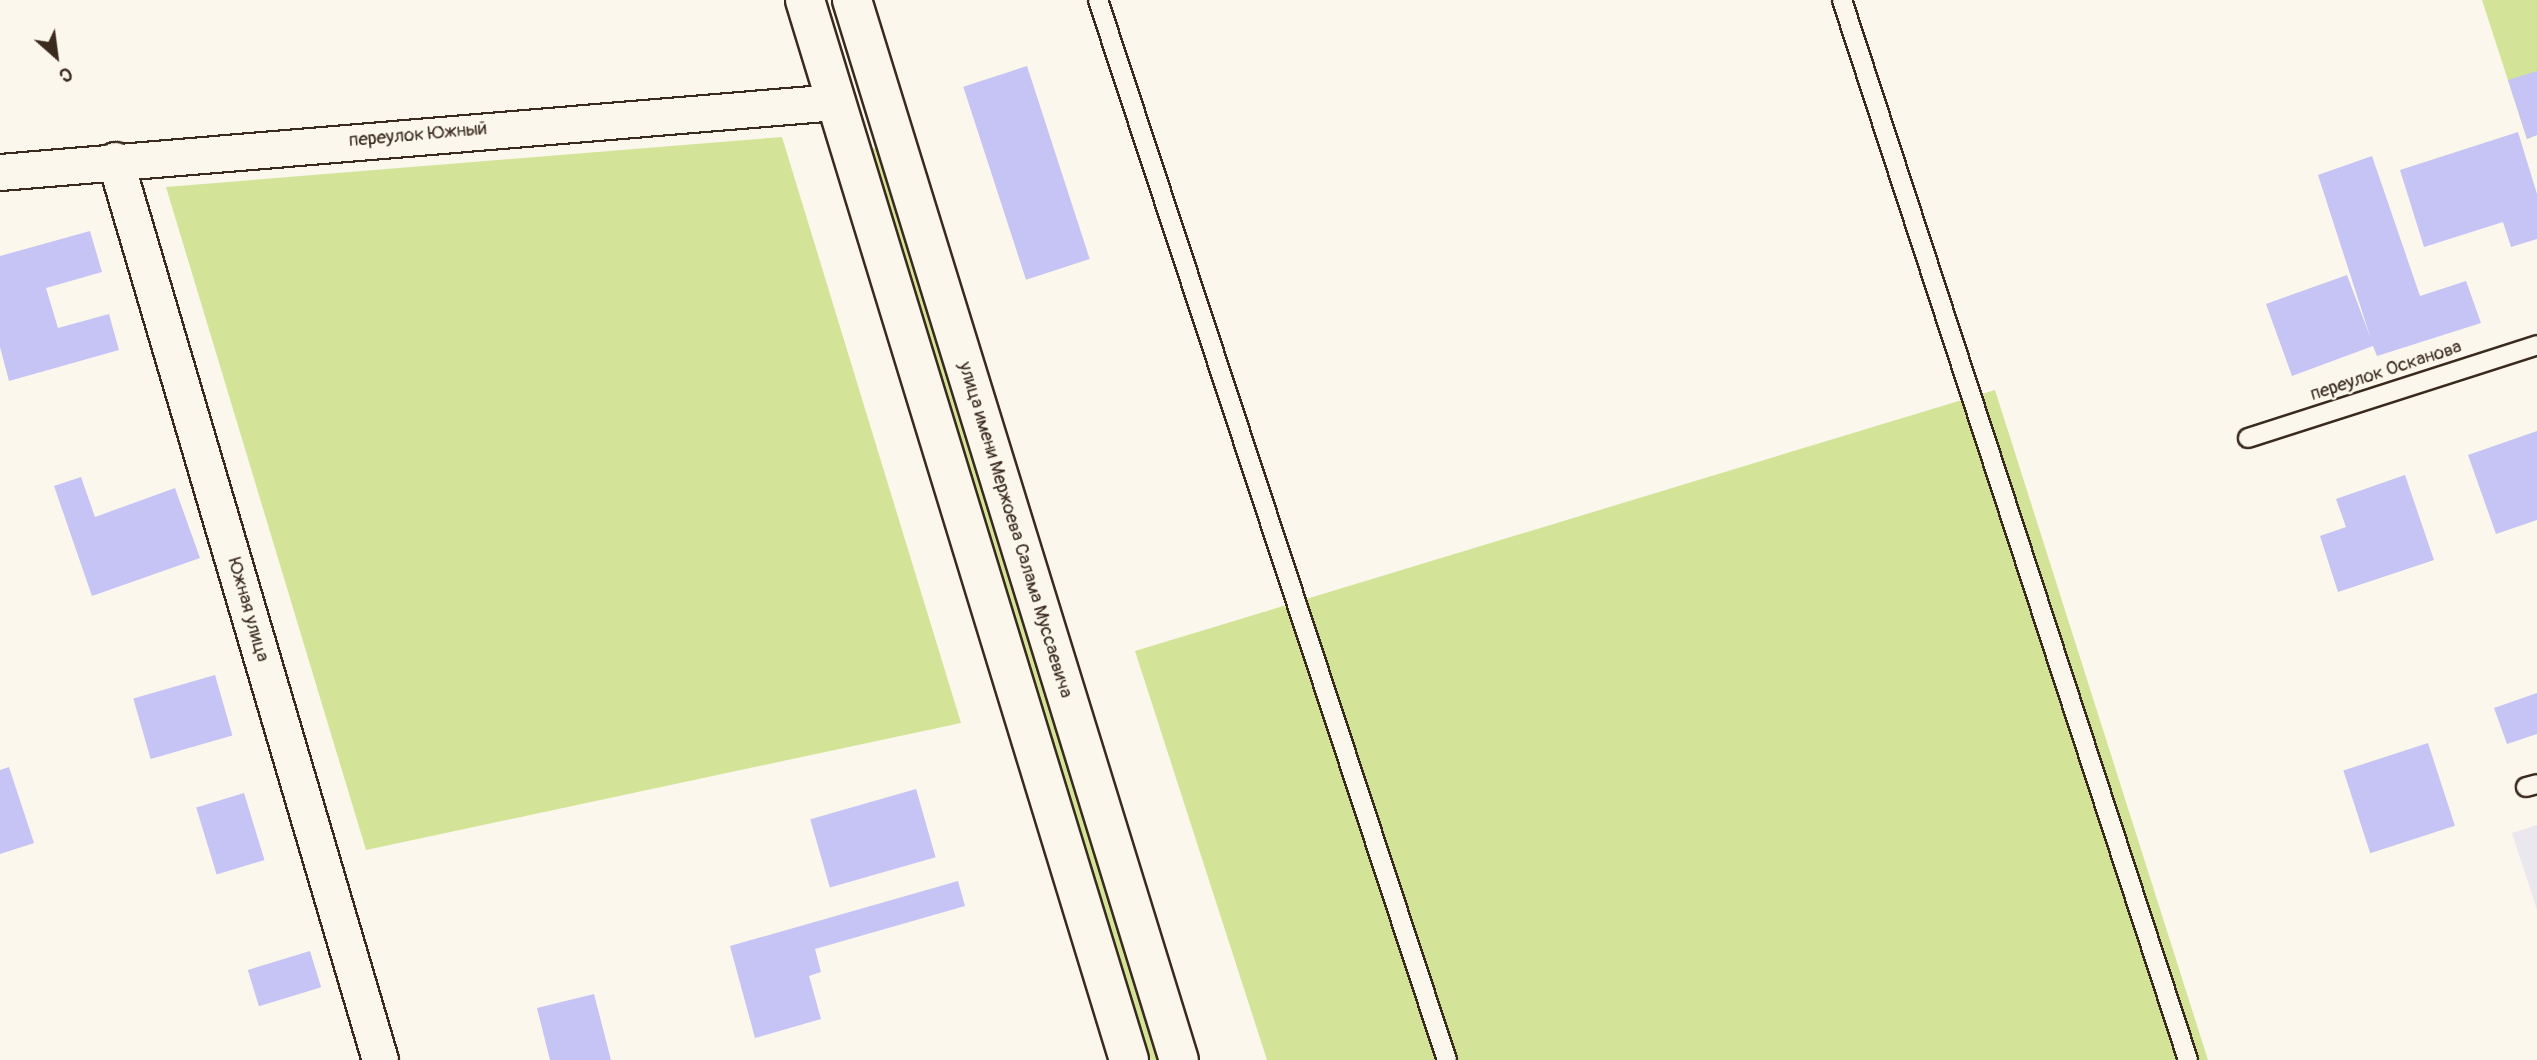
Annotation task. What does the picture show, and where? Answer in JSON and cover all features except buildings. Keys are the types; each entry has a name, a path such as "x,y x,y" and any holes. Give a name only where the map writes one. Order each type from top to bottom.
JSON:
{"street":[{"path":"805,0 1129,1060"},
{"name":"улица имени Мержоева Салама Муссаевича","path":"852,0 1179,1060"},
{"name":"переулок Южный","path":"0,172 115,160 836,102"},
{"name":"Южная улица","path":"115,160 380,1060"}],"lane":[{"path":"1098,0 1447,1060"},
{"path":"1842,0 2188,1060"},
{"name":"переулок Осканова","path":"2248,438 2537,345"}],"shaded area":[{"path":"2537,825 2537,910 2512,833"}],"green space":[{"path":"2482,0 2537,0 2537,135 2527,139"},
{"path":"782,137 961,723 366,850 166,187"},
{"path":"879,147 1162,1060 1147,1060 867,150"},
{"path":"1995,390 2208,1060 1267,1060 1135,651"}]}
